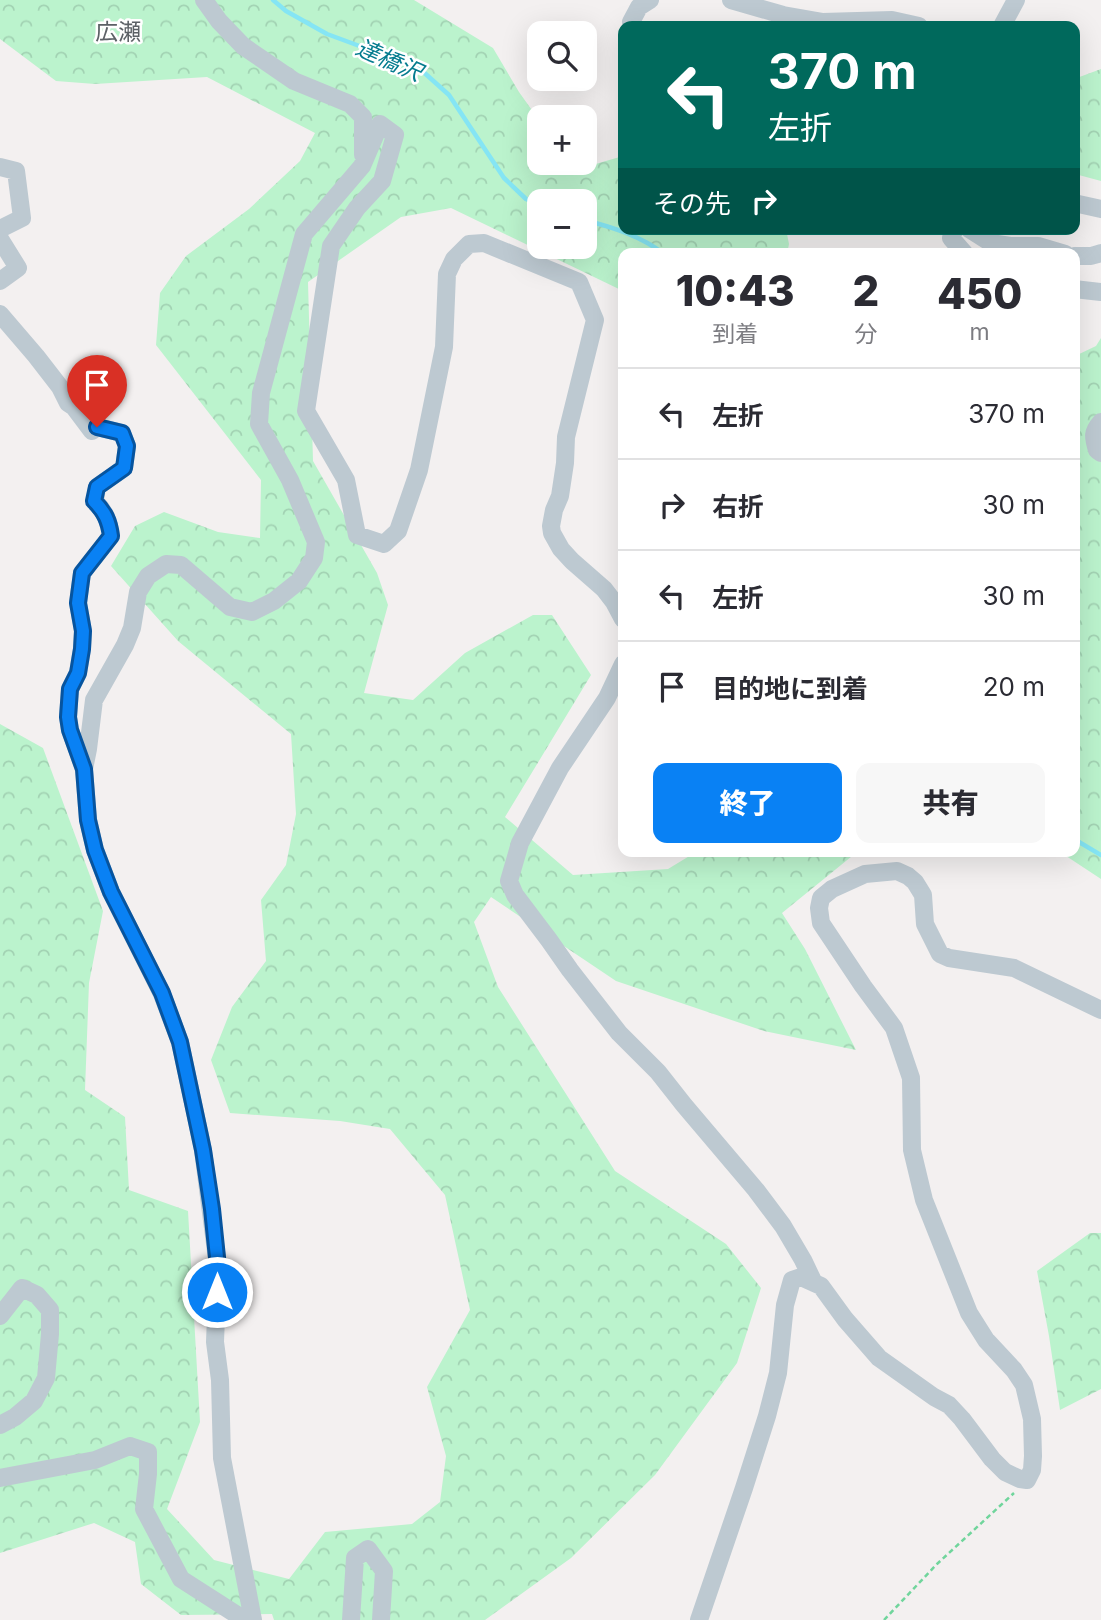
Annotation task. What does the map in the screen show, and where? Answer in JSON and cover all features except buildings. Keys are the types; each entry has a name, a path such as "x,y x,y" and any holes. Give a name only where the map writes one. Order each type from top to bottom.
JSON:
{"street":[{"path":"204,0 219,21 243,46 294,81 350,104 363,117 362,166"},
{"path":"632,21 639,7 650,0"},
{"path":"731,0 783,15 817,21"},
{"path":"1005,21 1016,0"},
{"path":"858,21 896,21"},
{"path":"84,769 94,699 125,645 132,628 138,592 148,576 166,564 181,565 230,607 251,611 274,601 299,581 314,558 316,542 290,480 259,424 261,393 304,234 362,166 380,124 396,135 382,181 357,208 331,246 306,411 346,480 357,536 384,544 397,531 419,470 444,347 447,274 454,259 469,244 484,243 579,282 595,320 566,437 560,496 551,526 561,549 604,589 618,610"},
{"path":"0,166 16,171 22,218 0,229"},
{"path":"1080,204 1101,209"},
{"path":"978,235 991,243 1045,248"},
{"path":"0,239 18,268 0,281"},
{"path":"1080,256 1101,253"},
{"path":"1080,290 1101,292"},
{"path":"0,314 36,356 92,431 97,427 122,433 127,446 124,468 97,487 94,501 103,509 110,523 111,536 82,573 78,603 83,631 82,649 78,673 70,689 68,717 84,769 88,820 95,850 111,892 162,993 180,1042 203,1150 218,1267 215,1342 220,1380 222,1458 253,1620"},
{"path":"1101,422 1095,429 1094,439 1097,450 1101,453"},
{"path":"618,675 607,698 560,768 520,843 509,881 515,895 569,970 619,1033 658,1072 756,1190 783,1226 814,1283"},
{"path":"699,1620 744,1488 778,1373 785,1305 792,1280 801,1277 821,1286 879,1358 949,1405 1004,1472 1027,1480 1032,1470 1032,1419 1024,1385 986,1340 969,1313 924,1200 912,1150 911,1079 894,1028 821,923 821,898 832,889 865,874 897,871 915,882 923,895 925,924 940,954 949,958 1014,968 1101,1010"},
{"path":"0,1316 22,1288 37,1295 50,1310 46,1378 34,1401 15,1417 0,1425"},
{"path":"0,1478 95,1460 130,1446 148,1452 144,1509 181,1579 245,1620"},
{"path":"351,1620 355,1558 368,1549 384,1571 381,1620"}],"path":[{"path":"884,1620 937,1564 1027,1480"}],"green space":[{"path":"0,0 414,0 493,48 528,105 527,175 597,175 597,164 618,157 618,235 787,235 788,248 618,248 618,289 557,259 597,259 597,189 527,189 527,245 451,208 401,217 308,282 313,461 377,573 388,605 364,693 413,700 465,653 533,615 552,615 591,675 505,817 573,875 668,869 688,857 851,857 782,913 805,949 856,1050 764,1031 616,981 491,897 474,922 498,987 615,1171 726,1244 761,1288 737,1363 655,1475 571,1558 485,1620 274,1620 272,1614 181,1615 141,1584 135,1542 94,1523 0,1553 0,724 43,748 103,911 89,983 85,1090 125,1117 129,1190 188,1211 200,1422 167,1509 214,1560 289,1579 325,1532 412,1524 440,1502 446,1456 427,1387 470,1310 445,1195 390,1129 340,1121 230,1113 211,1060 232,1007 266,961 261,900 286,865 296,814 291,734 178,641 111,566 135,526 164,512 218,532 260,538 261,480 156,345 160,293 186,256 249,209 300,161 315,133 207,77 95,84 56,81 0,39"},
{"path":"1101,69 1101,181 1080,175 1080,77"},
{"path":"1101,338 1101,879 1068,857 1080,857 1080,354 1096,346"},
{"path":"1090,1233 1101,1233 1101,1389 1060,1410 1037,1271"}],"waterway":[{"name":"達橋沢","path":"273,0 286,11 327,34 419,68 449,95 504,178 527,199"},
{"name":"達橋沢","path":"597,224 618,230"},
{"name":"達橋沢","path":"630,235 655,248"},
{"name":"達橋沢","path":"1080,843 1101,855"}],"district":[{"name":"広瀬","path":"118,32"}],"route":[{"path":"97,427 122,433 127,446 124,468 97,487 94,501 103,509 110,523 111,536 82,573 78,603 83,631 82,649 78,673 70,689 68,717 84,769 88,820 95,850 111,892 162,993 180,1042 203,1150 212,1209 218,1267 217,1292"}]}
